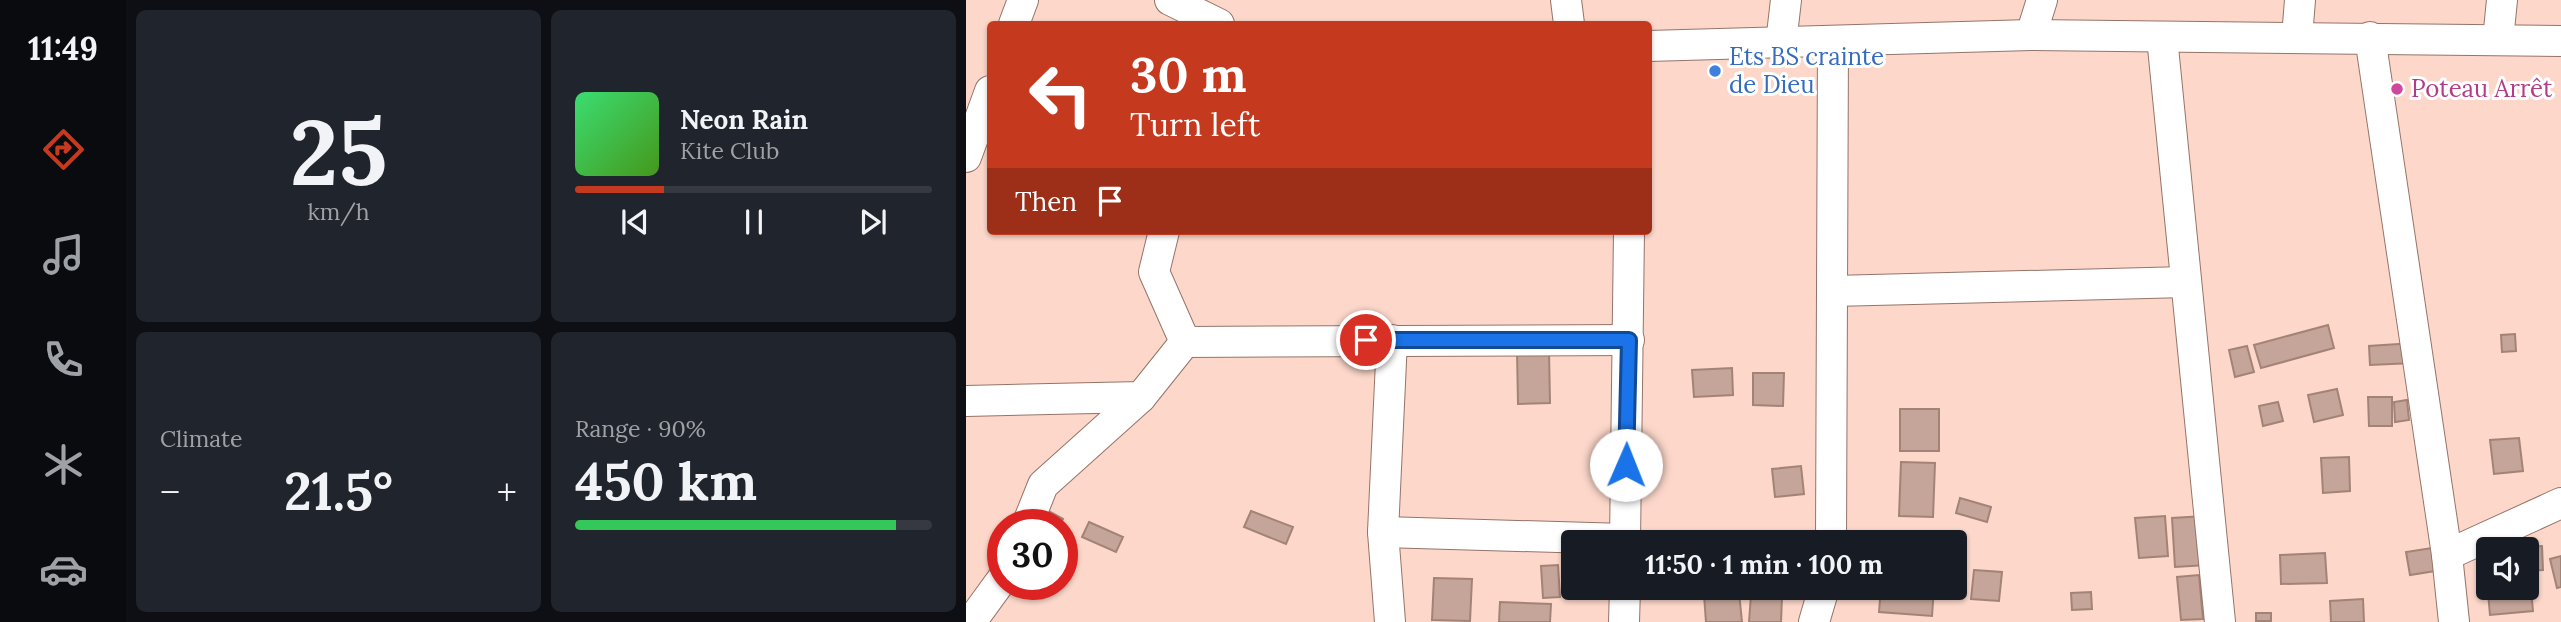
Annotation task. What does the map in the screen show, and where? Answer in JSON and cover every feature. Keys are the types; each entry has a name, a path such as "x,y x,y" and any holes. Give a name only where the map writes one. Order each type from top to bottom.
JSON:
{"street":[{"path":"1015,21 1023,0"},
{"path":"1170,0 1213,21"},
{"path":"1566,0 1569,21"},
{"path":"1782,43 1786,0"},
{"path":"2031,35 2042,0"},
{"path":"2297,37 2300,0"},
{"path":"2498,40 2502,0"},
{"path":"1652,46 2031,35 2561,41"},
{"path":"2162,37 2220,622"},
{"path":"2370,37 2447,555 2454,622"},
{"path":"1831,530 1833,41"},
{"path":"966,157 987,99"},
{"path":"1163,235 1154,272 1185,342"},
{"path":"1625,530 1629,235"},
{"path":"1833,291 2186,282"},
{"path":"1390,622 1383,531 1392,340"},
{"path":"1185,342 1629,340"},
{"path":"1033,509 1043,485 1141,397 1185,342"},
{"path":"966,401 1141,397"},
{"path":"2447,555 2561,503"},
{"path":"1383,531 1561,538"},
{"path":"971,622 987,600"},
{"path":"1624,622 1625,600"},
{"path":"1814,622 1820,600"}],"building":[{"path":"2328,325 2334,348 2261,368 2254,345"},
{"path":"2515,334 2516,351 2502,352 2501,335"},
{"path":"2413,343 2413,363 2370,365 2369,346"},
{"path":"2247,346 2254,372 2235,377 2229,350"},
{"path":"1517,351 1549,351 1550,403 1518,404"},
{"path":"1732,368 1733,395 1694,397 1692,370"},
{"path":"1753,373 1784,373 1783,406 1753,405"},
{"path":"2337,389 2343,415 2314,422 2308,395"},
{"path":"2368,397 2392,397 2392,426 2369,426"},
{"path":"2407,400 2409,420 2395,422 2394,402"},
{"path":"2278,402 2283,421 2263,426 2259,406"},
{"path":"1900,409 1939,409 1939,451 1900,451"},
{"path":"2519,438 2523,471 2494,474 2490,440"},
{"path":"2349,457 2350,491 2323,493 2321,458"},
{"path":"1901,462 1935,463 1933,517 1899,516"},
{"path":"1801,466 1804,494 1775,497 1772,469"},
{"path":"1960,498 1991,507 1987,522 1956,513"},
{"path":"1251,511 1293,527 1286,544 1244,527"},
{"path":"2165,516 2168,556 2139,558 2135,518"},
{"path":"2204,516 2207,565 2175,567 2172,518"},
{"path":"1089,522 1123,537 1116,552 1082,537"},
{"path":"2539,546 2542,546 2543,570 2539,570"},
{"path":"2439,547 2442,570 2410,575 2406,552"},
{"path":"2325,553 2327,583 2281,584 2280,555"},
{"path":"2561,556 2561,587 2557,588 2550,559"},
{"path":"1558,565 1560,597 1543,598 1541,566"},
{"path":"1974,570 2002,572 1999,601 1971,599"},
{"path":"2199,575 2203,619 2181,620 2177,577"},
{"path":"1434,578 1472,579 1470,621 1432,620"},
{"path":"2091,592 2092,609 2072,610 2071,593"},
{"path":"2363,599 2364,622 2331,622 2330,601"},
{"path":"1704,600 1740,600 1742,622 1706,622"},
{"path":"1751,600 1782,600 1781,622 1749,622"},
{"path":"1880,600 1933,600 1932,616 1879,612"},
{"path":"2489,600 2532,600 2533,611 2490,615"},
{"path":"1500,602 1551,604 1550,622 1499,622"},
{"path":"2256,613 2271,613 2271,621 2256,621"}],"place":[{"name":"Ets BS crainte de Dieu","path":"1715,71"},
{"name":"Poteau Arrêt","path":"2397,89"}],"route":[{"path":"1366,340 1629,340 1626,465"}]}
